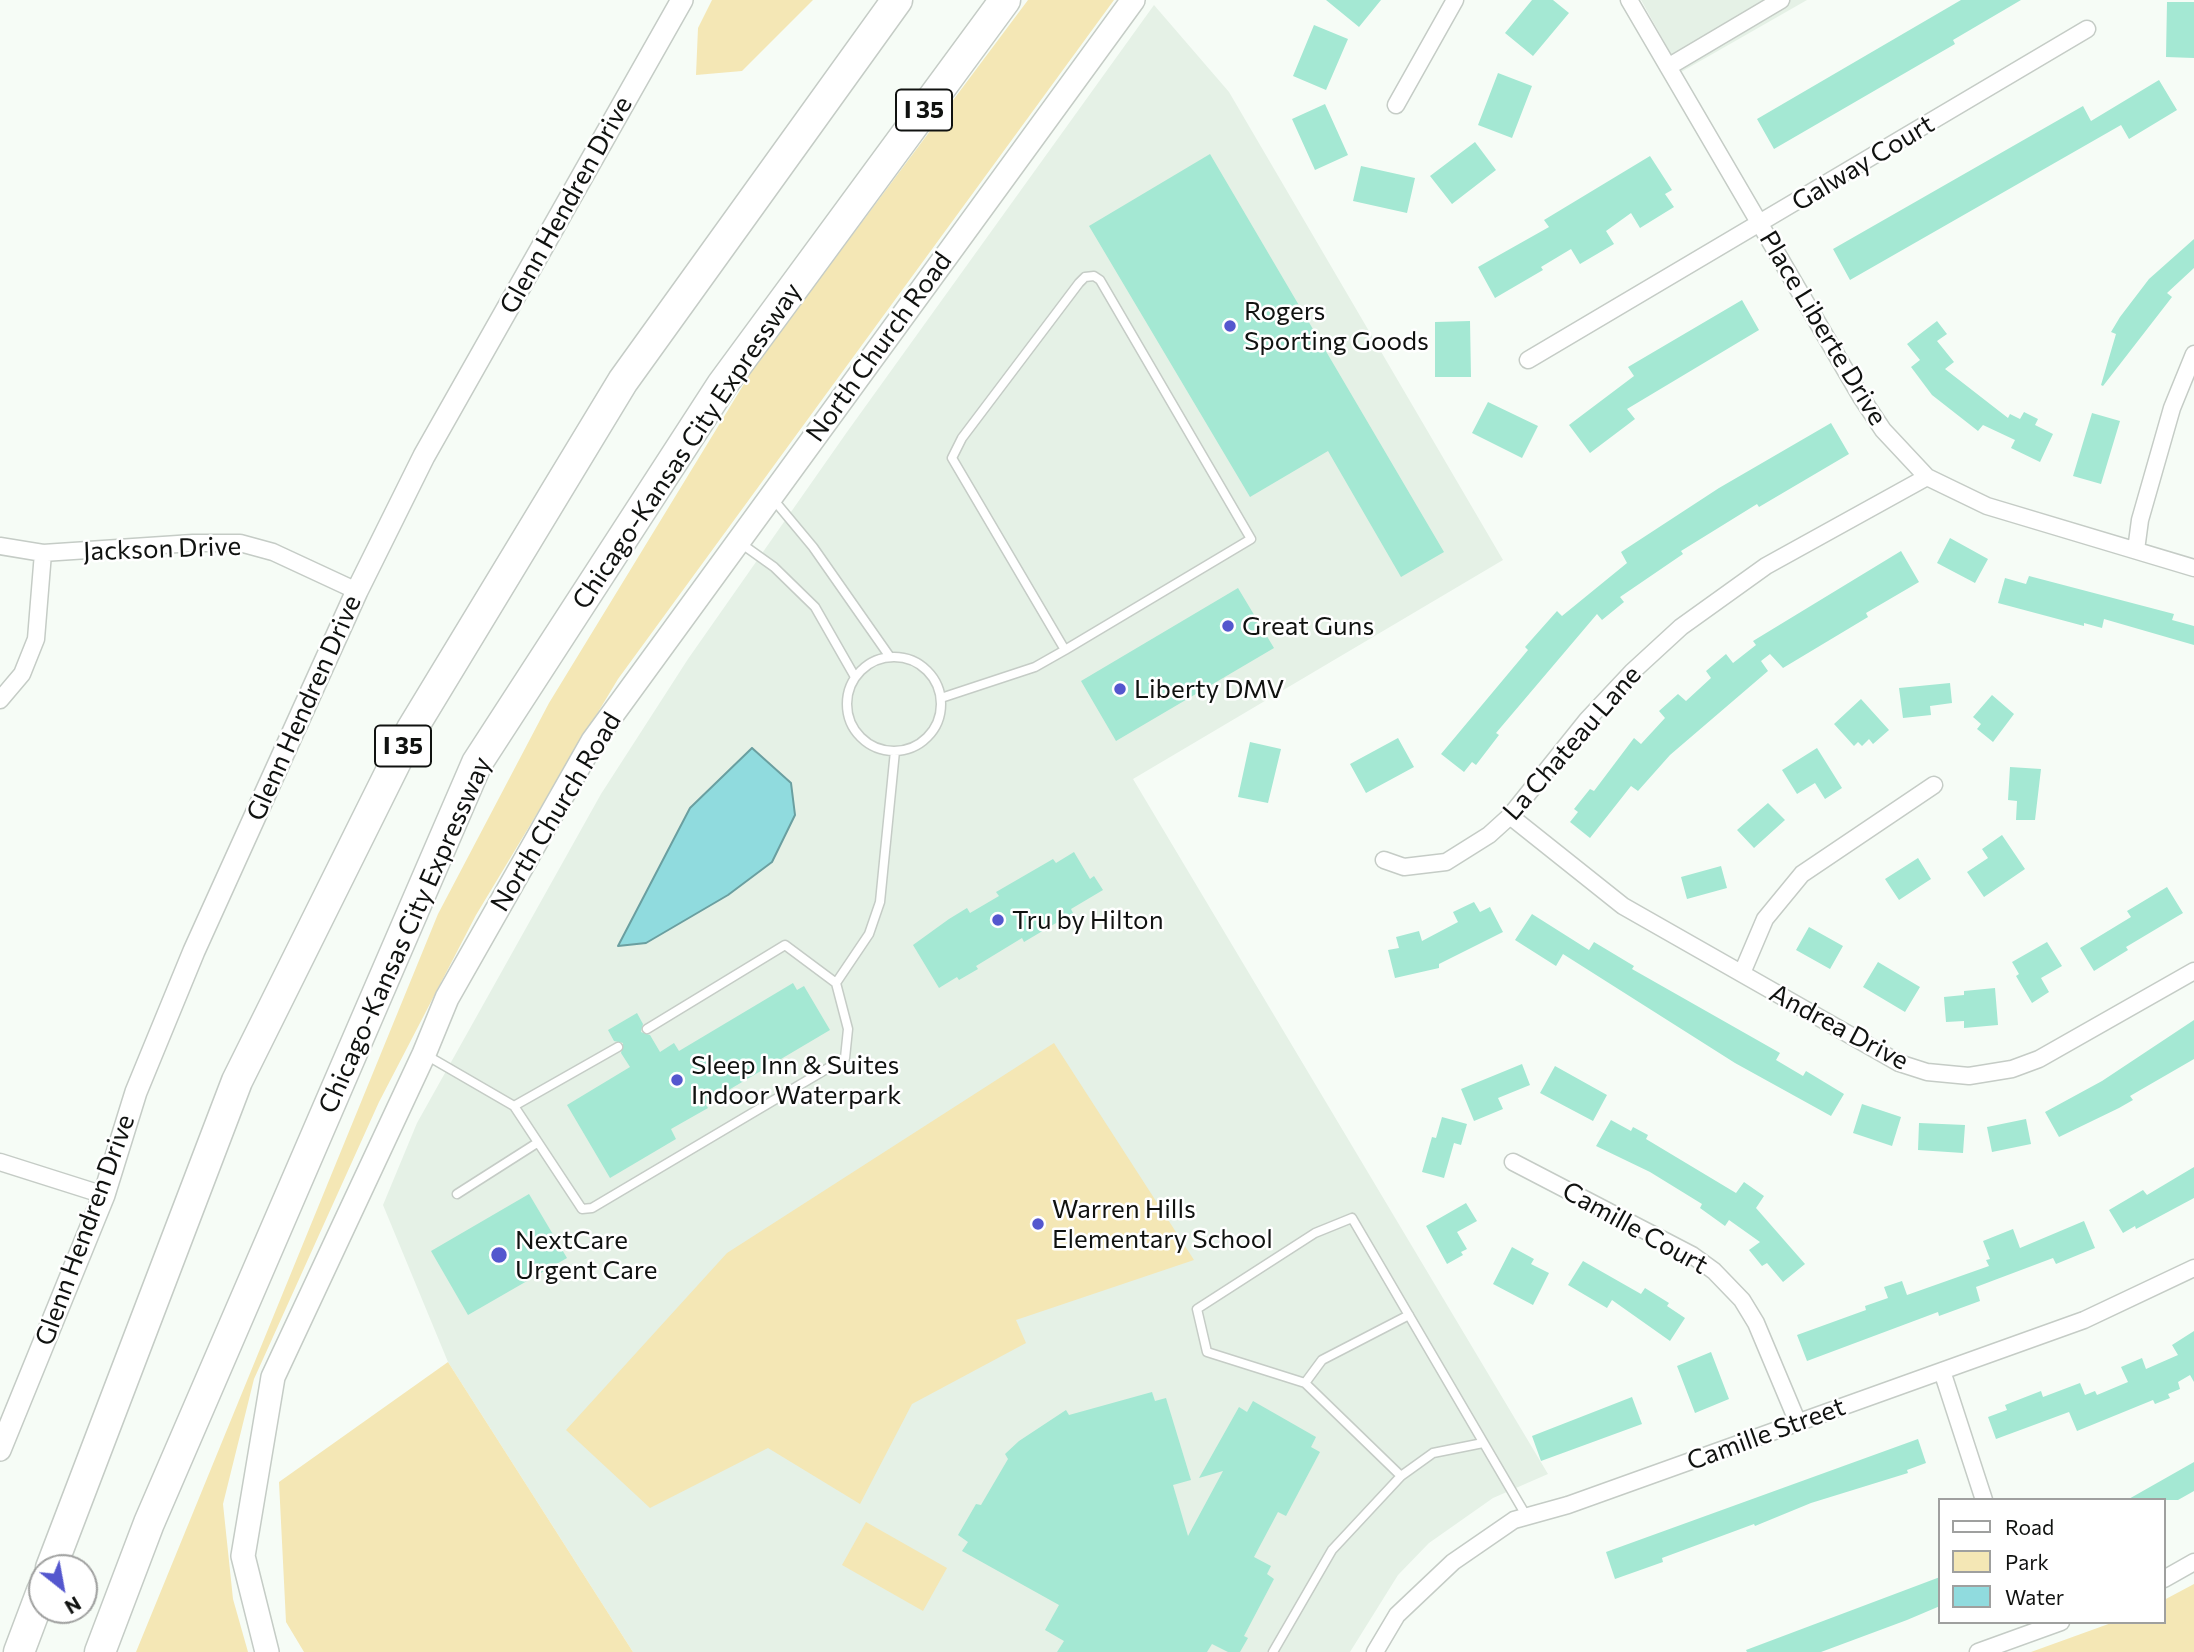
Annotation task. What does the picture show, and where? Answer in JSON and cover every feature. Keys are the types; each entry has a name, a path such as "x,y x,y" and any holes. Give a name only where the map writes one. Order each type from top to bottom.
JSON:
{"highway":[{"name":"I 35","path":"56,1554 237,1081 412,729 623,381 897,0"},
{"name":"Chicago-Kansas City Expressway","path":"100,1652 149,1523 477,763 722,386 1005,0"},
{"path":"19,1652 30,1624"}],"main road":[{"name":"North Church Road","path":"267,1652 243,1556 273,1377 424,1054 447,998 593,741 1133,0"}],"street":[{"name":"Glenn Hendren Drive","path":"0,1450 104,1195 136,1092 189,964 356,591 424,456 682,0"},
{"path":"1396,105 1455,0"},
{"name":"Place Liberte Drive","path":"1629,0 1861,397 1883,430 1927,477 1987,506 2194,568"},
{"path":"1668,67 1781,0"},
{"name":"Galway Court","path":"1528,360 2087,29"},
{"path":"2136,550 2140,520 2172,408 2194,354"},
{"name":"La Chateau Lane","path":"1384,860 1404,867 1446,862 1489,835 1510,816 1587,720 1632,672 1681,628 1766,566 1927,477"},
{"name":"Jackson Drive","path":"0,546 43,553 193,543 240,544 273,552 356,591"},
{"path":"0,701 22,674 36,639 43,553"},
{"path":"1742,973 1765,919 1802,874 1934,785"},
{"name":"Andrea Drive","path":"1510,816 1623,906 1899,1063 1927,1072 1969,1076 2012,1069 2039,1059 2194,971"},
{"path":"0,1162 104,1195"},
{"name":"Camille Court","path":"1513,1162 1692,1255 1714,1271 1742,1300 1756,1323 1798,1423"},
{"name":"Camille Street","path":"1376,1652 1397,1615 1453,1562 1514,1520 1568,1505 2084,1320 2194,1268"},
{"path":"1942,1371 1983,1498"},
{"path":"2166,1578 2194,1562"},
{"path":"1978,1652 2026,1628 2049,1624"}],"lane":[{"path":"940,698 1009,678 1065,650 1251,539 1100,280 1094,275 1085,277 1079,283 962,438 952,458 1065,650"},
{"path":"771,496 813,547 890,657"},
{"path":"739,542 774,567 815,607 855,677"},
{"path":"890,657 913,661 923,667 937,686 940,698 938,720 926,738 916,745 895,751 873,746 855,731 847,710 850,687 855,677 871,663 890,657"},
{"path":"836,983 869,934 880,902 895,751"},
{"path":"424,1054 514,1106 582,1209 592,1208 845,1058 848,1028 836,983 785,946 647,1029"},
{"path":"514,1106 618,1047"},
{"path":"457,1194 537,1143"},
{"path":"1401,1476 1305,1383 1206,1352 1198,1309 1315,1233 1352,1217 1527,1517"},
{"path":"1305,1383 1322,1360 1409,1315"},
{"path":"1273,1652 1332,1550 1401,1476 1433,1453 1483,1443"}],"shaded area":[{"path":"1641,0 1807,0 1681,72"},
{"path":"1154,5 1229,92 1503,560 1133,779 1548,1474 1493,1498 1429,1543 1398,1575 1350,1652 633,1652 448,1362 383,1205 417,1123 601,794 688,659 847,432"}],"green space":[{"path":"712,0 813,0 742,71 696,75 698,28"},
{"path":"1028,0 1114,0 618,679 476,915 379,1102 254,1379 223,1504 233,1599 248,1652 136,1652 438,914 549,703 758,361"},
{"path":"1054,1043 1194,1260 1016,1320 1026,1343 912,1404 860,1504 768,1448 650,1508 566,1430 727,1253"},
{"path":"448,1362 633,1652 304,1652 286,1622 279,1482"},
{"path":"866,1522 947,1568 923,1611 842,1565"},
{"path":"2194,1584 2194,1652 2031,1652 2108,1624 2166,1624 2166,1599"}],"water":[{"path":"752,748 791,783 795,815 772,862 728,895 646,943 618,946 690,808"}],"building":[{"path":"1326,0 1381,0 1359,27"},
{"path":"1532,0 1553,0 1569,13 1533,56 1505,33"},
{"path":"1961,0 2021,0 1953,40 1955,44 1774,149 1757,119"},
{"path":"2167,2 2194,2 2194,58 2166,57"},
{"path":"1314,25 1348,39 1326,90 1293,76"},
{"path":"1498,73 1532,86 1512,138 1478,125"},
{"path":"2159,80 2177,110 2129,139 2121,125 1850,280 1833,249 2083,106 2091,121"},
{"path":"1325,104 1348,155 1315,170 1292,119"},
{"path":"1475,142 1496,170 1452,204 1430,176"},
{"name":"Rogers Sporting Goods","path":"1210,154 1444,552 1401,577 1328,451 1250,497 1089,226"},
{"path":"1650,156 1672,190 1665,194 1674,207 1640,228 1631,213 1606,231 1614,244 1580,264 1571,249 1541,267 1543,270 1495,298 1478,267 1549,227 1544,220"},
{"path":"1361,166 1415,178 1407,213 1353,201"},
{"path":"2194,239 2194,268 2167,293 2172,297 2103,386 2101,385 2116,334 2111,332 2120,317 2149,279"},
{"path":"1742,300 1759,330 1627,409 1635,419 1590,453 1569,425 1634,376 1628,367"},
{"path":"1470,321 1471,377 1435,377 1435,322"},
{"path":"1937,321 1947,334 1937,341 1954,362 1945,369 2008,418 2010,414 2020,419 2024,412 2038,419 2035,425 2053,434 2040,462 2011,448 2015,440 1983,425 1978,431 1932,395 1911,367 1920,360 1907,344"},
{"path":"1488,402 1538,426 1522,458 1472,433"},
{"path":"2092,413 2120,421 2101,484 2073,476"},
{"path":"1831,423 1849,454 1759,507 1757,504 1681,551 1683,554 1620,597 1624,602 1602,620 1597,614 1496,733 1499,735 1476,765 1472,762 1464,772 1441,754 1528,650 1525,647 1557,611 1562,616 1627,563 1621,552 1719,488"},
{"path":"1950,538 1988,559 1975,583 1937,563"},
{"path":"1901,551 1919,582 1866,613 1868,617 1783,668 1770,654 1761,661 1768,671 1670,755 1638,791 1631,786 1590,838 1570,822 1578,812 1574,809 1590,789 1594,791 1634,738 1641,744 1665,718 1659,711 1678,694 1686,701 1711,678 1706,671 1726,654 1733,663 1756,645 1753,641"},
{"path":"2029,576 2174,614 2172,620 2194,626 2194,645 2104,619 2102,628 2084,623 2084,626 1998,603 2005,578 2026,584"},
{"path":"1238,588 1274,648 1116,741 1081,681"},
{"path":"1950,683 1952,703 1930,706 1931,715 1903,718 1899,688"},
{"path":"1992,695 2014,714 1993,742 1977,729 1981,724 1973,717"},
{"path":"1861,699 1889,730 1873,744 1869,739 1862,746 1858,742 1854,746 1834,724"},
{"path":"1398,738 1414,767 1366,793 1350,764"},
{"path":"1250,742 1281,749 1268,803 1238,797"},
{"path":"1817,748 1842,788 1825,799 1815,783 1797,794 1782,770"},
{"path":"2010,767 2041,769 2035,820 2016,820 2017,801 2008,800"},
{"path":"1768,803 1785,820 1754,848 1737,830"},
{"path":"2002,835 2025,869 1984,897 1967,872 1988,858 1982,849"},
{"name":"Tru by Hilton","path":"1074,852 1090,879 1094,876 1103,890 1071,909 1073,913 1024,942 1022,938 976,966 978,969 939,988 913,945 967,908 970,913 999,896 996,892 1053,859 1056,863"},
{"path":"1918,858 1931,879 1899,900 1885,879"},
{"path":"1721,866 1727,888 1687,899 1681,877"},
{"path":"2167,887 2183,913 2126,947 2128,950 2094,971 2080,948 2131,917 2127,911"},
{"path":"1474,902 1480,912 1490,907 1503,932 1439,964 1439,968 1395,978 1388,950 1399,948 1396,937 1419,931 1422,941 1458,922 1453,912"},
{"path":"1532,914 1589,950 1594,942 1634,966 1632,969 1780,1053 1776,1060 1803,1076 1806,1071 1844,1094 1831,1116 1735,1063 1563,954 1556,966 1515,940"},
{"path":"1809,927 1843,946 1830,969 1796,950"},
{"path":"2047,942 2062,966 2041,978 2049,992 2032,1003 2016,976 2019,974 2012,962"},
{"path":"1878,962 1920,987 1905,1012 1863,987"},
{"name":"Sleep Inn & Suites Indoor Waterpark","path":"793,983 797,990 804,986 830,1030 705,1104 708,1108 671,1129 676,1139 610,1178 567,1105 630,1067 621,1053 623,1043 614,1041 608,1030 637,1013 643,1024 641,1032 650,1035 660,1052 674,1043 679,1051"},
{"path":"1995,988 1998,1025 1964,1028 1964,1021 1946,1022 1944,997 1964,995 1964,991"},
{"path":"2194,1020 2194,1059 2130,1096 2133,1100 2059,1137 2045,1112 2102,1081"},
{"path":"1522,1064 1530,1085 1498,1098 1503,1109 1474,1121 1461,1089"},
{"path":"1555,1066 1607,1095 1593,1121 1540,1093"},
{"path":"1862,1104 1901,1117 1892,1146 1853,1133"},
{"path":"1442,1117 1467,1124 1461,1145 1454,1143 1444,1178 1422,1172 1432,1137 1436,1138"},
{"path":"2026,1119 2031,1144 1992,1152 1987,1127"},
{"path":"1611,1120 1631,1131 1633,1127 1648,1135 1646,1139 1736,1193 1744,1182 1764,1196 1756,1208 1805,1264 1783,1282 1767,1263 1762,1266 1749,1250 1760,1242 1729,1220 1725,1226 1700,1208 1702,1204 1650,1172 1596,1146"},
{"path":"1919,1123 1965,1125 1963,1153 1918,1150"},
{"path":"2194,1167 2194,1198 2136,1229 2135,1226 2123,1233 2109,1210 2143,1190 2147,1195"},
{"name":"NextCare Urgent Care","path":"529,1194 567,1258 468,1315 431,1251"},
{"path":"1466,1203 1477,1221 1457,1232 1467,1249 1461,1252 1463,1255 1447,1264 1426,1226"},
{"path":"2084,1221 2095,1248 2056,1264 2053,1258 1976,1287 1980,1301 1939,1316 1938,1312 1807,1361 1797,1335 1866,1310 1865,1306 1888,1298 1884,1287 1902,1281 1907,1295 1989,1266 1986,1260 1990,1259 1983,1241 2013,1229 2020,1248"},
{"path":"1512,1247 1534,1259 1531,1264 1549,1273 1533,1305 1493,1284"},
{"path":"1583,1261 1641,1294 1645,1288 1669,1303 1667,1306 1685,1318 1670,1341 1612,1300 1607,1308 1568,1285"},
{"path":"2194,1331 2194,1382 2190,1375 2178,1382 2180,1389 2168,1394 2170,1398 2155,1404 2153,1400 2077,1431 2069,1412 1996,1439 1988,1417 2007,1410 2005,1405 2041,1391 2043,1397 2080,1383 2085,1395 2095,1391 2097,1395 2128,1382 2121,1367 2142,1358 2146,1369 2178,1355 2172,1345"},
{"path":"1711,1352 1729,1399 1695,1413 1677,1366"},
{"path":"1152,1392 1155,1401 1166,1398 1191,1480 1173,1485 1188,1536 1223,1471 1199,1478 1239,1407 1247,1412 1253,1401 1316,1437 1311,1447 1320,1452 1286,1516 1278,1512 1254,1557 1271,1566 1267,1574 1274,1579 1244,1636 1248,1638 1240,1652 1228,1652 1212,1644 1207,1652 1057,1652 1064,1641 1045,1630 1059,1605 962,1551 968,1542 958,1535 976,1504 981,1505 1008,1459 1005,1454 1019,1441 1066,1410 1069,1415"},
{"path":"1632,1397 1642,1424 1541,1461 1532,1436"},
{"path":"1918,1439 1926,1463 1907,1470 1908,1473 1811,1503 1755,1526 1754,1524 1662,1558 1663,1562 1615,1579 1606,1552"},
{"path":"2194,1462 2194,1491 2178,1500 2131,1498"},
{"path":"1938,1578 1938,1607 1907,1620 1821,1652 1746,1650"}],"place":[{"name":"Rogers Sporting Goods","path":"1230,326"},
{"name":"Great Guns","path":"1228,626"},
{"name":"Liberty DMV","path":"1120,689"},
{"name":"Tru by Hilton","path":"998,920"},
{"name":"Sleep Inn & Suites Indoor Waterpark","path":"677,1080"},
{"name":"Warren Hills Elementary School","path":"1038,1224"},
{"name":"NextCare Urgent Care","path":"499,1255"}]}
